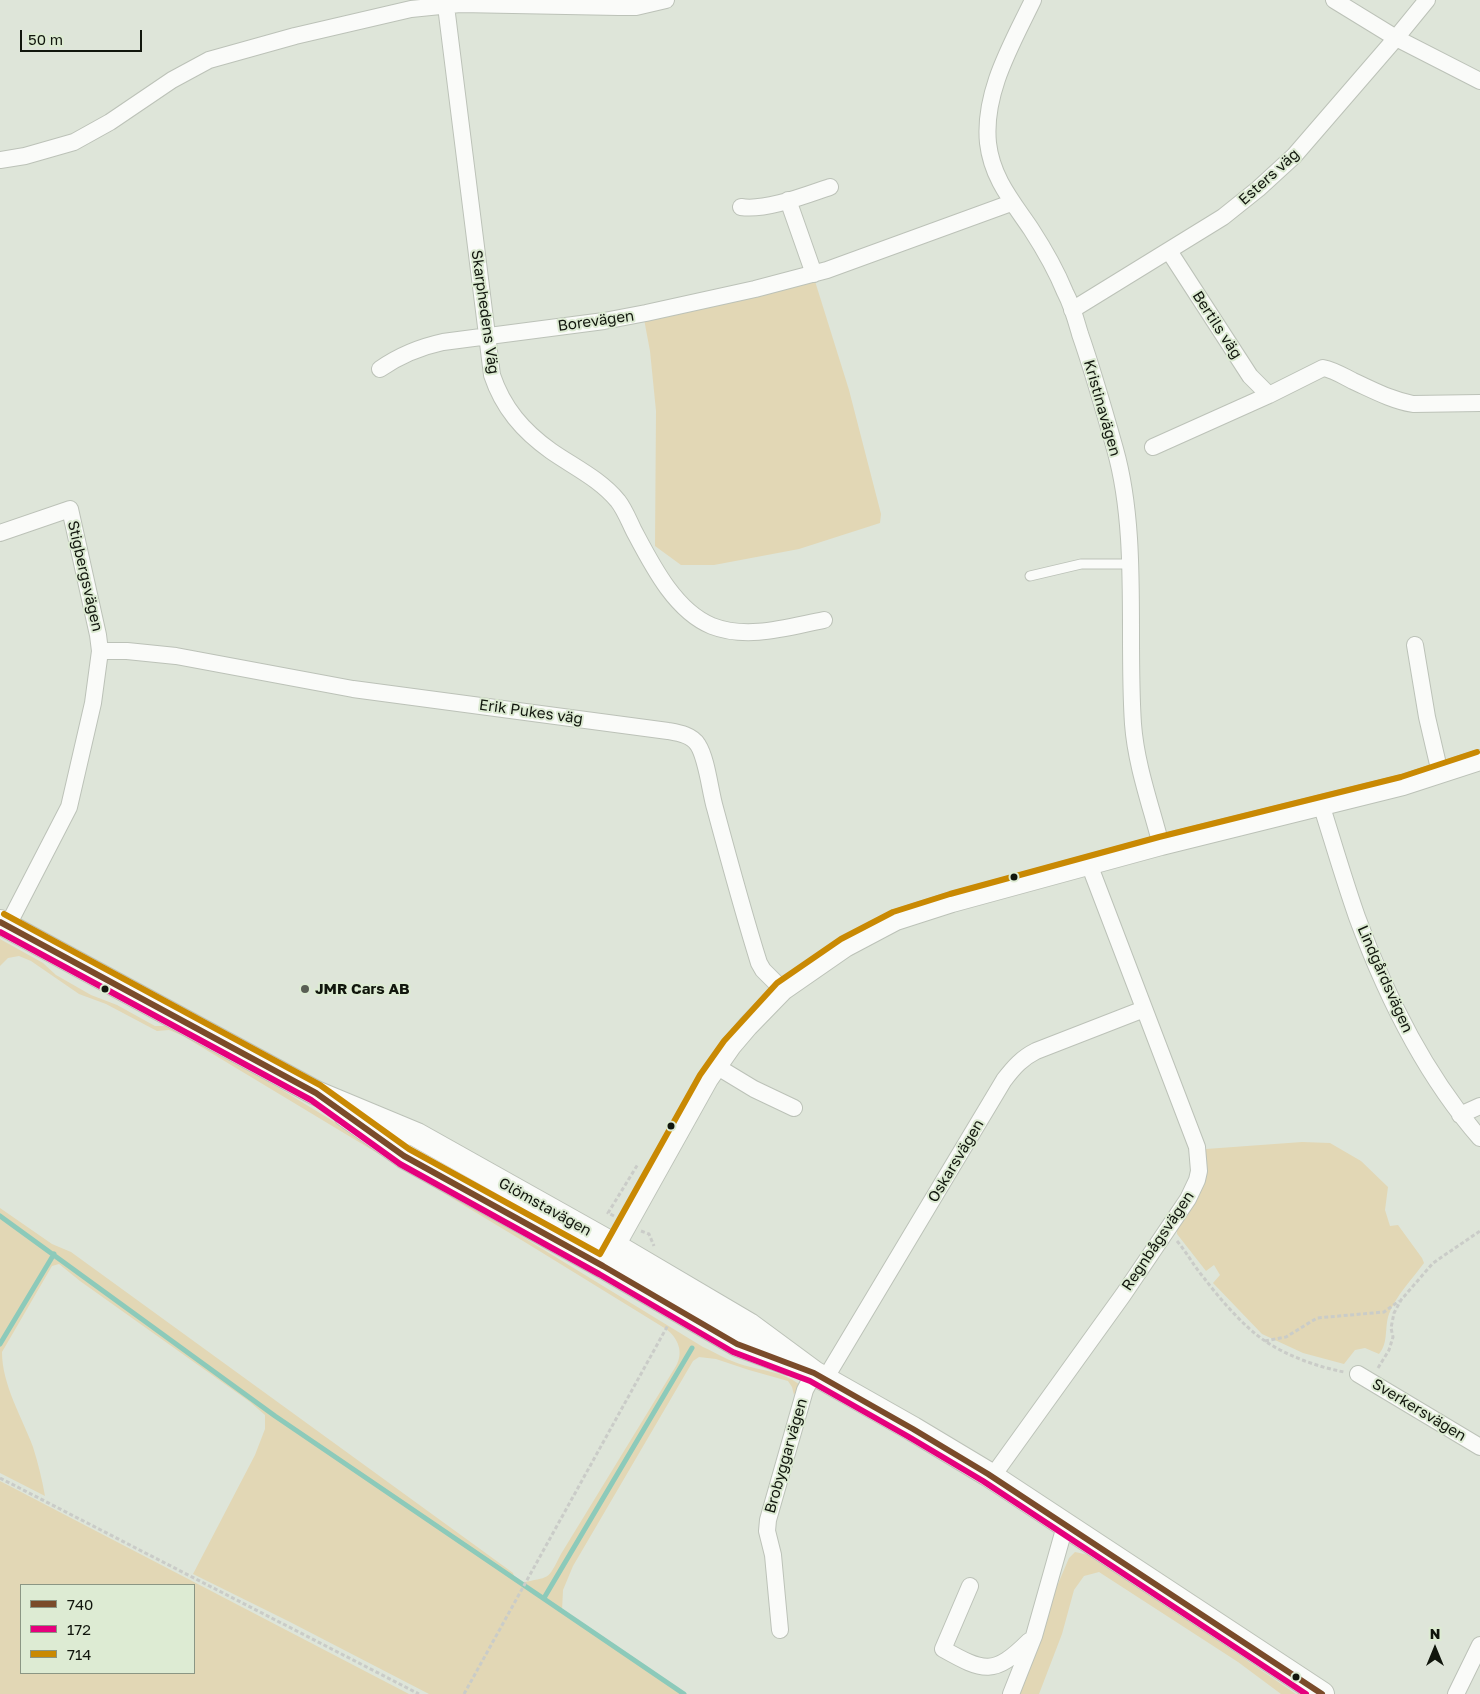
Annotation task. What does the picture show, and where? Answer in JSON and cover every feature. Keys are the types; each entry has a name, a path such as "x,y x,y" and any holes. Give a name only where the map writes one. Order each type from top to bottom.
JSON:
{"main road":[{"name":"Glömstavägen","path":"4,923 316,1093 417,1135 615,1246 749,1325 819,1376 913,1429 992,1477 1322,1694"},
{"name":"Glömstavägen","path":"316,1093 404,1156 603,1266 737,1344 819,1376"}],"street":[{"path":"0,160 25,156 74,142 110,122 172,80 209,60 266,43 370,18 412,9 446,6 479,4 636,7 666,0"},
{"name":"Kristinavägen","path":"1033,0 994,88 988,114 988,140 993,168 1011,203 1046,254 1066,293 1088,358 1115,451 1124,497 1129,564 1134,728 1147,794 1161,845"},
{"path":"1334,0 1396,38 1480,81"},
{"name":"Esters väg","path":"1072,310 1223,217 1273,176 1294,156 1427,0"},
{"name":"Skarphedens Väg","path":"446,6 492,375 507,409 521,425 550,451 598,482 620,503 652,564 684,607 699,619 711,626 726,631 743,633 824,620"},
{"path":"741,207 759,207 830,187"},
{"path":"788,200 814,274"},
{"name":"Borevägen","path":"380,369 402,355 418,348 443,342 604,321 755,289 814,274 1011,203"},
{"name":"Bertils väg","path":"1169,251 1250,376 1269,395"},
{"path":"1153,446 1269,395 1323,368 1334,371 1386,397 1404,403 1480,403"},
{"name":"Stigbergsvägen","path":"0,533 70,509 100,651 93,703 68,807 4,923"},
{"path":"1415,645 1427,717 1440,773"},
{"name":"Erik Pukes väg","path":"100,651 127,651 176,656 353,689 668,731 693,738 703,756 714,806 759,963 763,970 784,990"},
{"path":"603,1266 716,1066 748,1026 784,990 845,947 896,920 952,902 1161,845 1403,785 1480,760"},
{"name":"Lindgårdsvägen","path":"1321,804 1357,916 1391,998 1442,1089 1460,1116 1480,1138"},
{"name":"Regnbågsvägen","path":"992,1477 1123,1295 1188,1200 1199,1171 1198,1153 1183,1109 1089,864"},
{"name":"Oskarsvägen","path":"819,1376 1012,1070 1026,1056 1036,1051 1144,1009"},
{"path":"716,1066 754,1089 794,1108"},
{"path":"1460,1116 1480,1106"},
{"name":"Brobyggarvägen","path":"780,1630 773,1555 767,1530 768,1520 804,1390 819,1376"},
{"name":"Sverkersvägen","path":"1364,1377 1480,1447"},
{"path":"1011,1694 1034,1636 1065,1526"},
{"path":"970,1586 943,1649 979,1667 991,1667 1003,1664 1034,1636"},
{"path":"1456,1694 1480,1645"}],"lane":[{"path":"1030,576 1080,564 1129,564"}],"path":[{"path":"639,1162 608,1213 649,1234"},
{"path":"1167,1229 1216,1292 1243,1322 1265,1341 1282,1351 1306,1360 1334,1370 1364,1377 1389,1350 1393,1337 1391,1328 1394,1313 1401,1300 1433,1263 1480,1232"},
{"path":"1265,1341 1286,1337 1317,1318 1384,1312 1401,1300"},
{"path":"464,1694 666,1329"},
{"path":"0,1478 419,1694"}],"shaded area":[{"path":"814,278 849,390 881,514 880,523 799,549 714,565 681,565 655,546 656,411 650,351 644,319"},
{"path":"0,939 43,963 56,975 91,995 117,1005 155,1026 170,1026 228,1057 703,1347 738,1363 779,1374 799,1384 794,1395 788,1381 716,1359 699,1357 693,1361 573,1566 563,1590 562,1611 684,1694 429,1694 193,1574 255,1455 265,1429 265,1415 250,1402 59,1264 52,1266 2,1352 5,1377 33,1447 45,1496 0,1473 0,1208 52,1244 71,1252 509,1570 513,1573 515,1579 521,1583 543,1578 550,1574 676,1366 680,1351 677,1341 666,1329 183,1036 169,1030 157,1031 106,1004 79,994 31,961 19,956 8,958 0,966"},
{"path":"1302,1142 1330,1143 1361,1161 1388,1187 1385,1210 1390,1226 1398,1225 1424,1263 1400,1294 1389,1314 1384,1345 1379,1354 1365,1348 1355,1350 1344,1364 1303,1353 1262,1334 1213,1283 1220,1275 1214,1265 1206,1271 1177,1234 1177,1229 1205,1180 1206,1149"},
{"path":"0,1481 409,1694 0,1694"},
{"path":"1075,1552 1089,1555 1105,1564 1296,1694 1281,1694 1238,1662 1099,1572 1084,1576 1074,1590 1062,1634 1039,1694 1017,1694 1052,1598 1069,1558"}],"waterway":[{"path":"0,1216 275,1416 684,1694"},
{"path":"0,1344 54,1254"},
{"path":"544,1598 692,1348"}],"transit line":[{"name":"714","path":"4,914 320,1085 409,1149 600,1254 700,1075 724,1041 777,983 841,939 893,912 950,894 1159,837 1401,777 1477,752"},
{"name":"740","path":"0,922 316,1093 404,1156 603,1266 737,1344 814,1373 913,1429 988,1474 1322,1694"},
{"name":"172","path":"0,932 311,1100 400,1164 599,1274 733,1352 810,1381 909,1437 983,1481 1306,1694"}],"place":[{"name":"JMR Cars AB","path":"305,989"}]}
